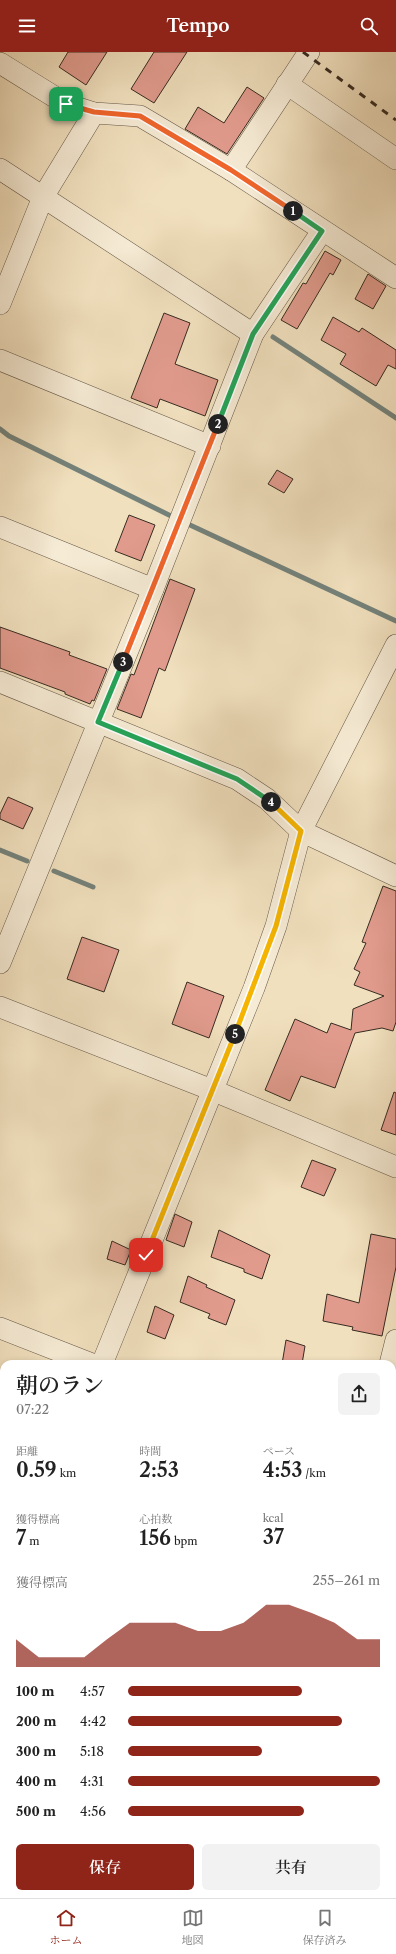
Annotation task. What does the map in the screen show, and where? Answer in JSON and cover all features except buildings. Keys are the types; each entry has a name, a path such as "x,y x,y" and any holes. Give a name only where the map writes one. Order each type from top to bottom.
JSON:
{"street":[{"path":"231,170 309,52"},
{"path":"0,63 66,104 94,112 140,116 231,170 322,231 396,277"},
{"path":"287,84 396,160"},
{"path":"0,304 43,197 94,112"},
{"path":"0,169 253,334"},
{"path":"0,962 153,589 253,334 322,231"},
{"path":"0,360 210,446"},
{"path":"0,527 153,589"},
{"path":"104,1360 254,988 276,926 301,831 396,645"},
{"path":"0,682 237,779 267,799 301,831 396,876"},
{"path":"0,1007 212,1090 396,1167"},
{"path":"0,1328 82,1360"},
{"path":"391,1360 396,1340"}],"waterway":[{"path":"273,337 396,418"},
{"path":"0,429 9,436 171,516"},
{"path":"190,525 396,621"},
{"path":"0,850 27,861"},
{"path":"54,871 93,887"}],"railway":[{"path":"303,52 396,120"}],"route":[{"path":"66,104 104,114 115,113 140,116 231,170 322,231 253,334 153,589 98,722 237,779 267,799 301,831 276,926 254,988 146,1255"}]}
